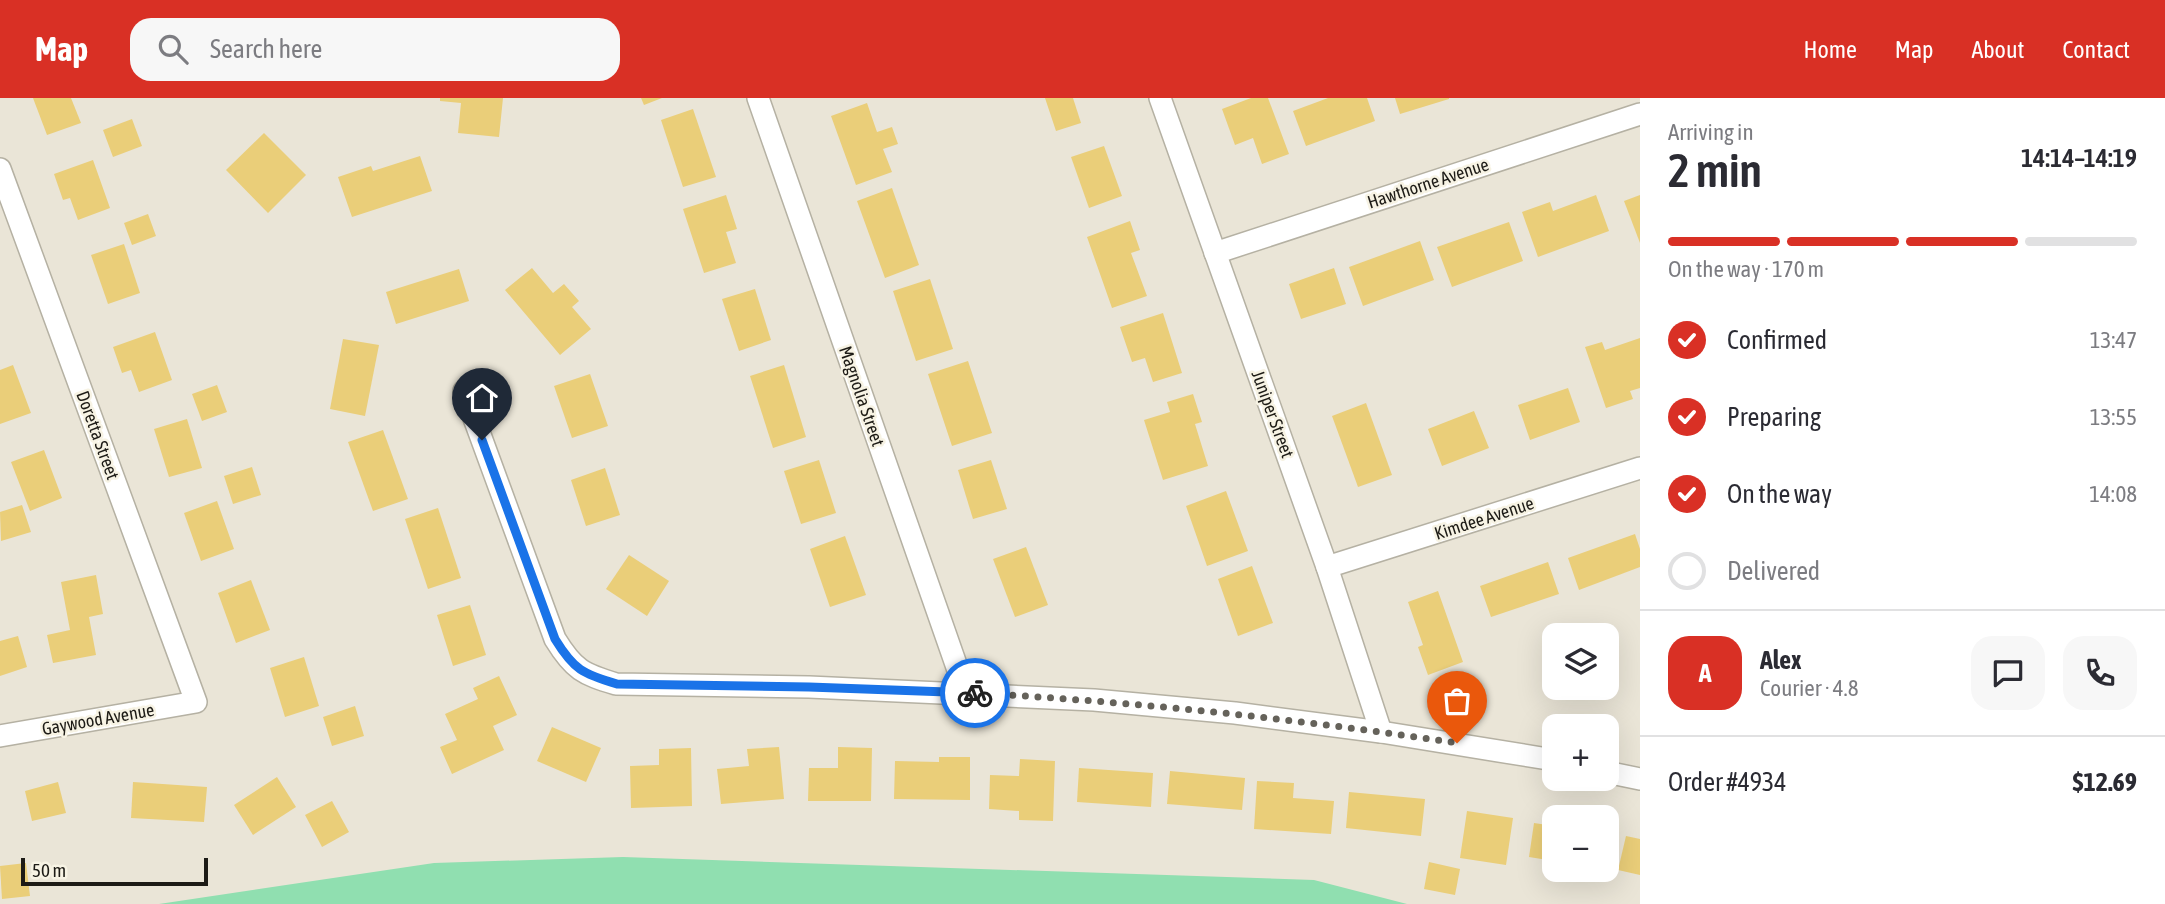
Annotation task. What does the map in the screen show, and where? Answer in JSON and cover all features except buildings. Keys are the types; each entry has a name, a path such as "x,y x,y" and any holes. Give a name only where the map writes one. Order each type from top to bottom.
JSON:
{"street":[{"name":"Magnolia Street","path":"758,98 967,693"},
{"name":"Juniper Street","path":"1160,98 1327,567 1381,732"},
{"name":"Hawthorne Avenue","path":"1215,253 1640,114"},
{"name":"Doretta Street","path":"0,169 195,702"},
{"path":"464,391 555,639 568,659 588,676 617,684 967,693 1094,700 1235,713 1381,732 1542,758"},
{"name":"Kimdee Avenue","path":"1327,567 1640,468"},
{"name":"Gaywood Avenue","path":"0,736 195,702"},
{"path":"1619,775 1640,779"}],"green space":[{"path":"623,857 1314,880 1407,904 159,904 434,863"}],"way so far":[{"path":"975,693 1094,700 1235,713 1457,743"}],"route":[{"path":"482,440 555,639 568,659 588,676 617,684 975,693"}]}
